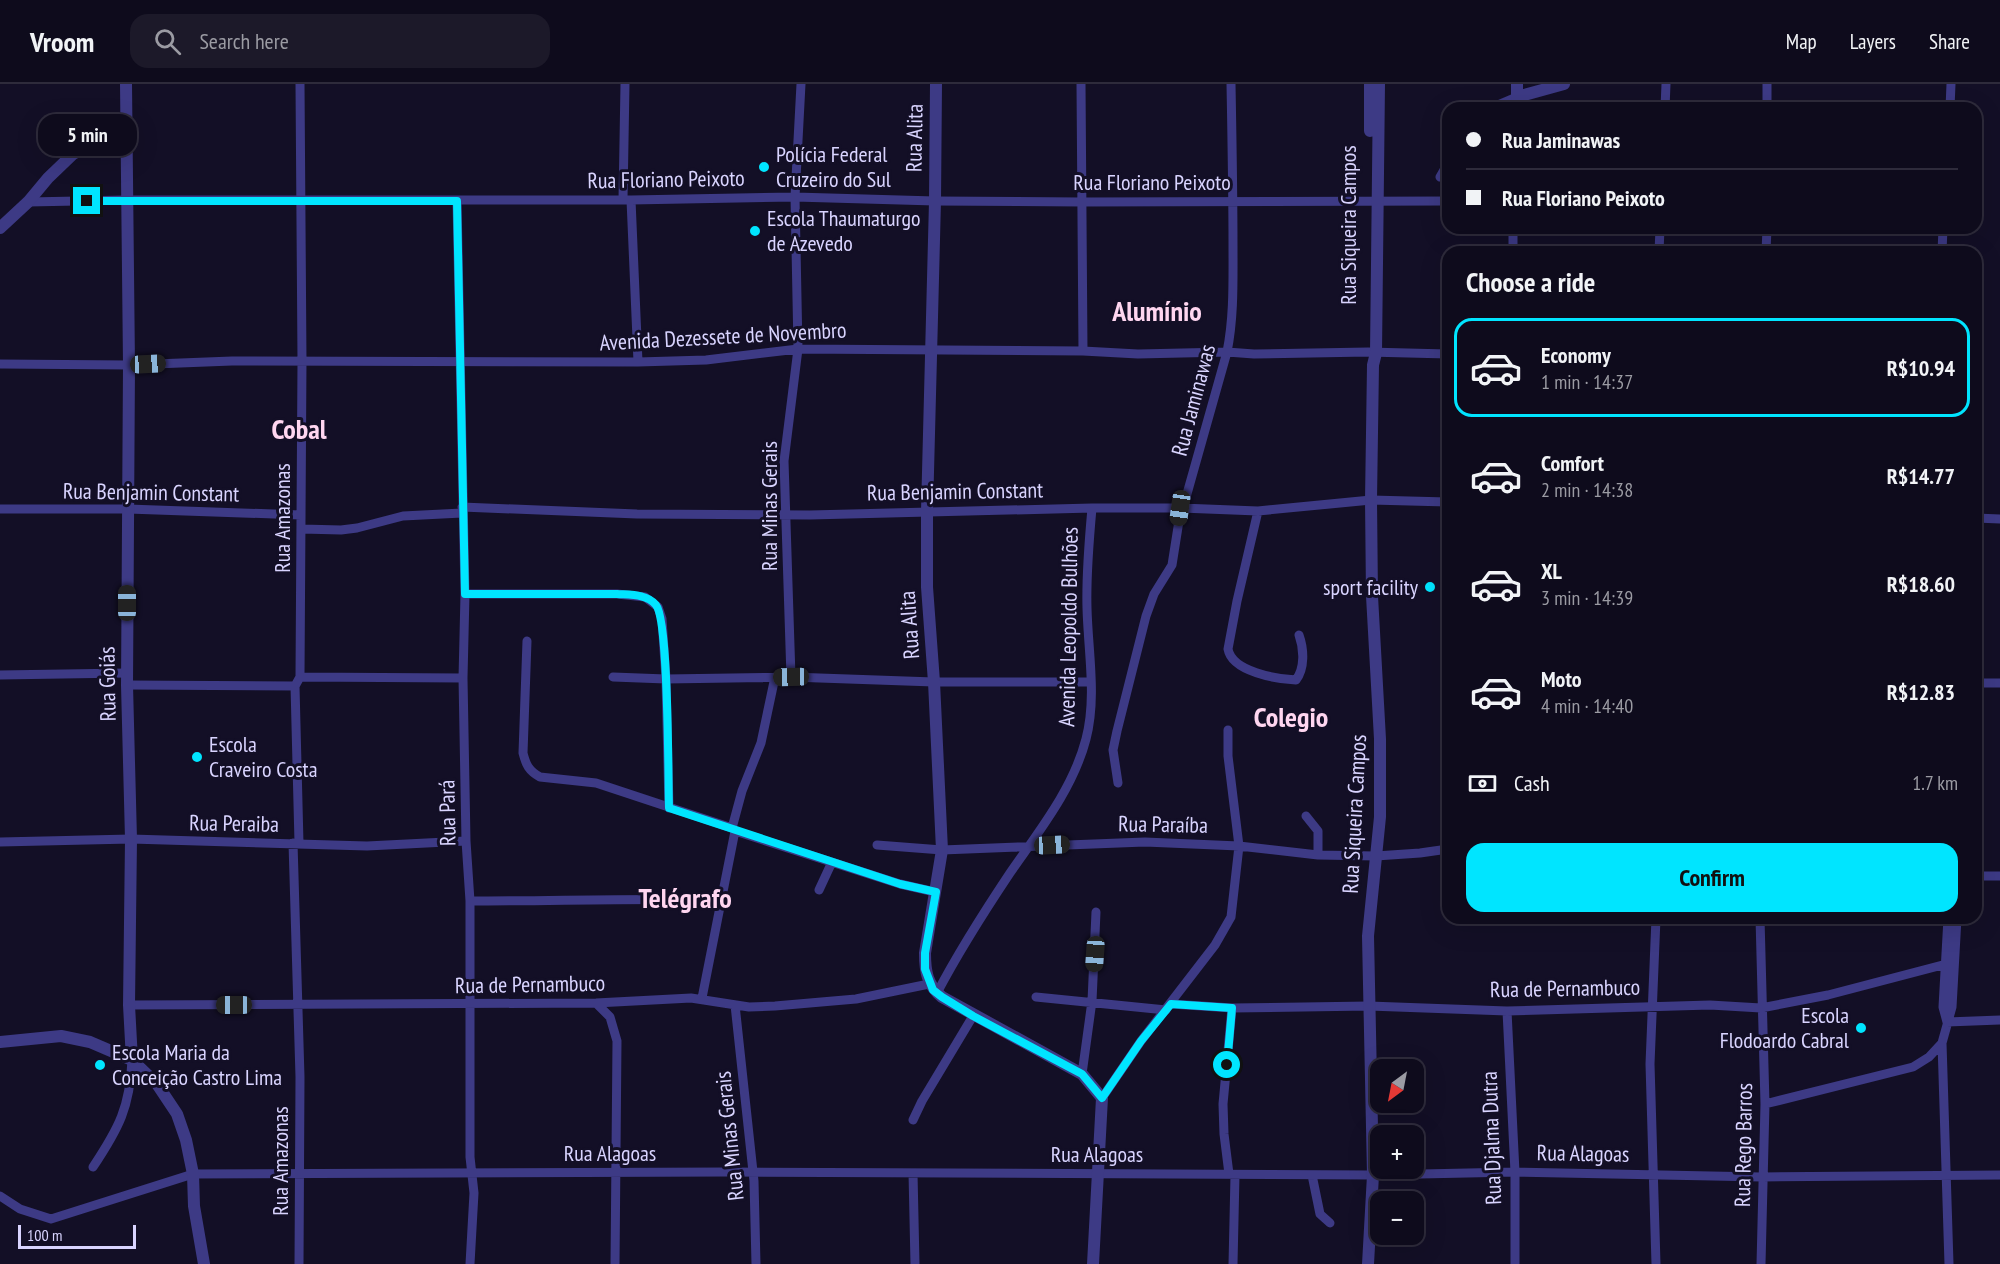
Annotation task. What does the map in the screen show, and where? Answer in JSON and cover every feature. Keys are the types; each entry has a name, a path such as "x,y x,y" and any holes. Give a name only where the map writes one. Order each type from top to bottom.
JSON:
{"street":[{"name":"Rua Goiás","path":"93,1167 110,1142 128,1104 132,1060 129,1005 131,839 127,679 129,365 126,84"},
{"name":"Rua Amazonas","path":"299,1264 300,1077 296,843 297,682 302,529 300,84"},
{"path":"625,84 627,200 638,362"},
{"name":"Rua Minas Gerais","path":"791,677 784,461 798,349 795,197 801,84"},
{"name":"Rua Alita","path":"933,988 925,969 925,953 942,850 927,587 936,84"},
{"path":"1081,84 1083,351"},
{"name":"Rua Jaminawas","path":"1118,783 1113,750 1146,616 1154,594 1172,565 1182,508 1227,352 1233,307 1231,84"},
{"name":"Rua Siqueira Campos","path":"1370,84 1374,201"},
{"name":"Rua Siqueira Campos","path":"1371,1125 1368,936 1380,817 1380,739 1372,596 1371,500 1374,201 1379,84"},
{"path":"1517,84 1517,102"},
{"path":"1519,102 1564,84"},
{"path":"1665,102 1666,84"},
{"path":"1767,84 1767,102"},
{"path":"1950,102 1951,84"},
{"path":"0,228 28,202 73,153 127,128"},
{"path":"1440,177 1442,173"},
{"name":"Rua Floriano Peixoto","path":"28,202 627,200 795,197 1082,202 1442,201"},
{"name":"Rua Pará","path":"457,201 465,594 463,678 466,841 470,901 471,1173 474,1193 470,1264"},
{"name":"Avenida Dezessete de Novembro","path":"0,364 129,365 302,361 638,362 706,360 798,349 1083,351 1138,354 1227,352 1442,354"},
{"name":"Rua Benjamin Constant","path":"302,529 341,530 403,516 462,510 649,514 787,514 1092,508 1258,511 1371,500 1442,502"},
{"name":"Avenida Leopoldo Bulhões","path":"933,988 1057,804 1084,745 1090,716 1087,569 1092,508"},
{"name":"Rua Benjamin Constant","path":"0,509 128,509 301,515"},
{"path":"1258,511 1236,601 1228,649 1229,656 1253,672 1296,680 1301,673 1303,655 1299,635"},
{"path":"1982,518 2000,519"},
{"path":"465,594 617,594 639,596 652,601 658,607 662,619 666,679 669,808"},
{"path":"527,641 524,740 526,765 532,773 540,777 596,783 900,884 936,892"},
{"path":"0,675 297,682 463,678"},
{"path":"614,677 666,679 791,677 934,682 1091,682"},
{"path":"702,998 722,900 733,829 742,791 761,743 775,677"},
{"path":"1982,683 2000,683"},
{"path":"1093,1264 1102,1098 1141,1041 1227,926 1233,905 1239,846 1228,756 1228,730"},
{"path":"1306,816 1318,831 1318,855"},
{"name":"Rua Peraiba","path":"0,842 131,839 367,846 466,841"},
{"name":"Rua Paraíba","path":"877,845 942,850 1145,842 1239,846 1318,855 1376,856 1442,850"},
{"path":"819,890 832,862"},
{"path":"1982,876 2000,876"},
{"path":"470,901 543,902 658,898 722,900"},
{"path":"1082,1074 1092,1001 1096,912"},
{"path":"1656,924 1651,1006 1650,1095 1656,1264"},
{"name":"Rua Rego Barros","path":"1760,924 1765,1104 1761,1264"},
{"path":"1948,924 1953,1007 1942,1043 1949,1264"},
{"path":"1950,963 1956,924"},
{"name":"Rua de Pernambuco","path":"1036,997 1168,1007 1232,1008 1369,1006 1507,1011 1710,1005 1761,1008 1828,995 1950,963"},
{"path":"933,988 973,1016 1082,1074 1102,1098"},
{"name":"Rua de Pernambuco","path":"129,1005 470,1005 596,1003 702,998 749,1007 815,1004 933,988"},
{"path":"596,1003 610,1017 617,1041 615,1264"},
{"name":"Rua Minas Gerais","path":"735,1005 756,1204 756,1264"},
{"path":"1232,1008 1223,1104 1224,1134 1232,1174 1233,1264"},
{"name":"Rua Djalma Dutra","path":"1507,1011 1515,1172 1515,1264"},
{"path":"913,1120 973,1016"},
{"path":"1947,1022 2000,1020"},
{"path":"0,1042 62,1035 90,1042 132,1060 157,1084 177,1114 186,1140 193,1174 194,1206 204,1264"},
{"path":"1765,1104 1913,1067 1929,1057 1942,1043"},
{"name":"Rua Alagoas","path":"0,1196 20,1209 51,1219 193,1174 753,1172 1370,1175"},
{"name":"Rua Alagoas","path":"1424,1174 1515,1172 1762,1177 2000,1175"},
{"path":"913,1173 915,1264"},
{"path":"1312,1175 1320,1214 1330,1223"},
{"name":"Rua Siqueira Campos","path":"1368,1264 1372,1179"}],"place":[{"name":"Polícia Federal Cruzeiro do Sul","path":"764,167"},
{"name":"Escola Thaumaturgo de Azevedo","path":"755,231"},
{"name":"sport facility","path":"1430,587"},
{"name":"Escola Craveiro Costa","path":"197,757"},
{"name":"Escola Flodoardo Cabral","path":"1861,1028"},
{"name":"Escola Maria da Conceição Castro Lima","path":"100,1065"}],"district":[{"name":"Alumínio","path":"1157,310"},
{"name":"Cobal","path":"299,428"},
{"name":"Colegio","path":"1291,716"},
{"name":"Telégrafo","path":"685,897"}],"route":[{"path":"87,201 457,201 465,594 617,594 645,597 652,601 658,607 662,619 669,808 900,884 936,892 925,953 925,969 933,990 973,1016 1082,1074 1102,1098 1141,1041 1171,1004 1232,1008 1227,1065"}]}
